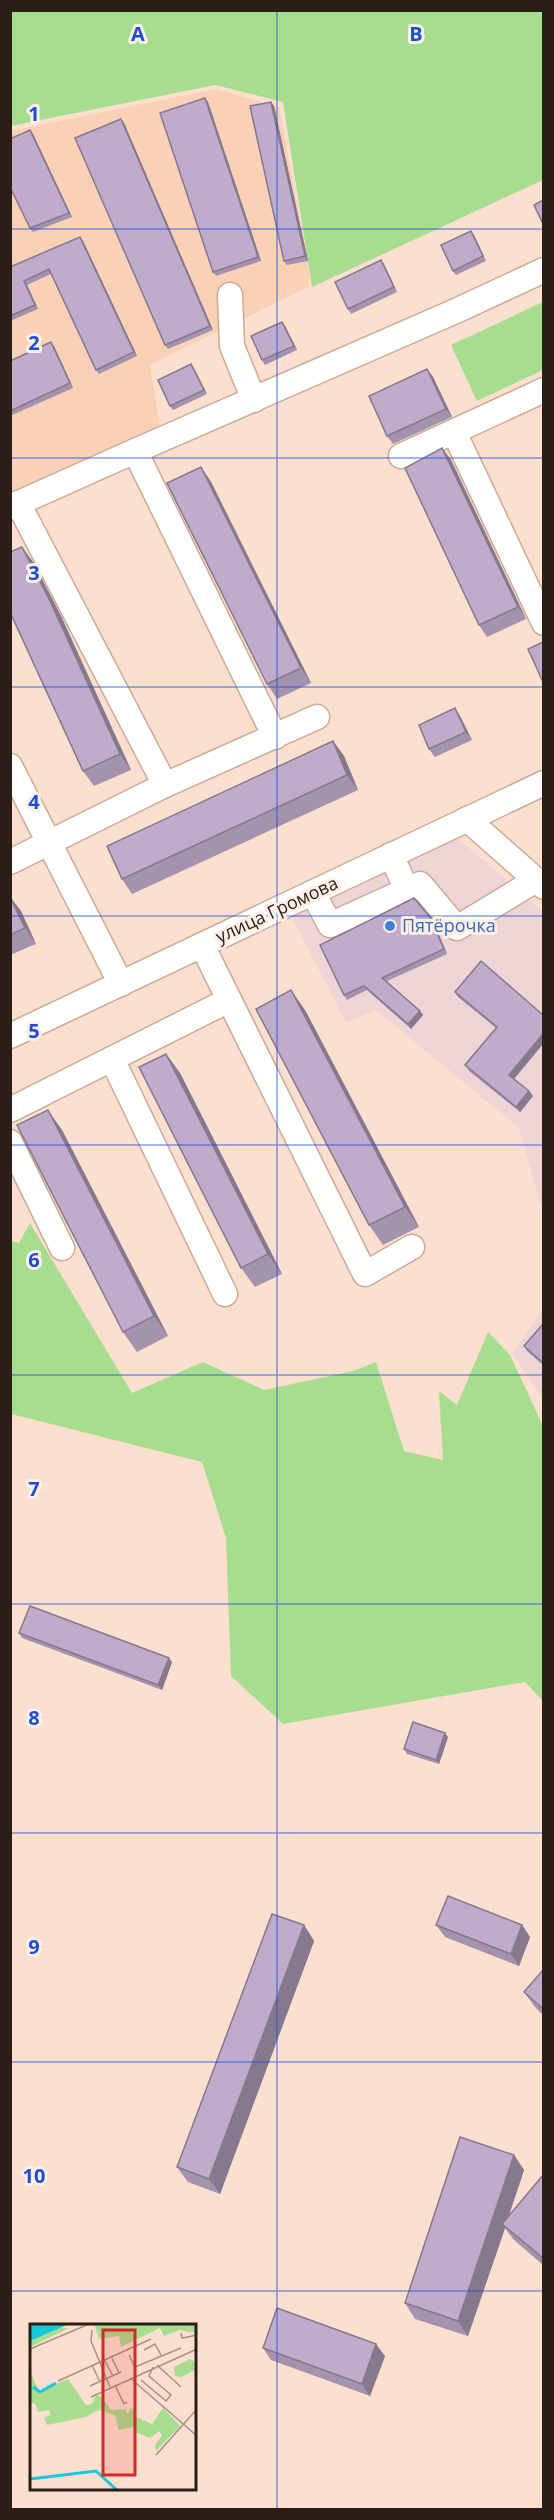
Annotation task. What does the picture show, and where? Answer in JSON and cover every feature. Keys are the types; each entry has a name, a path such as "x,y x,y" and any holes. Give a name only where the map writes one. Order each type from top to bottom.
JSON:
{"street":[{"path":"165,785 14,505 458,310 543,270"},
{"path":"230,295 232,346 254,400"},
{"path":"401,456 543,390"},
{"path":"454,432 543,623"},
{"path":"135,451 275,737"},
{"path":"10,862 165,785 317,717"},
{"path":"10,765 121,984"},
{"name":"улица Громова","path":"10,1036 543,783"},
{"path":"313,893 330,925 420,884 457,928 540,884 466,819"},
{"path":"392,855 407,890"},
{"path":"202,945 366,1274 412,1247"},
{"path":"10,1110 229,1000"},
{"path":"112,1059 225,1294"},
{"path":"10,1142 62,1248"}],"shaded area":[{"path":"216,89 279,107 308,261 310,286 150,365 160,426 11,495 10,131"},
{"path":"457,838 543,911 543,1205 540,1202 519,1128 376,1010 346,1023 292,917"},
{"path":"543,1310 543,1399 512,1353"}],"green space":[{"path":"11,11 543,11 543,180 312,287 283,102 215,85 11,126"},
{"path":"543,302 543,370 477,401 451,345"},
{"path":"30,1223 132,1393 203,1362 264,1390 353,1371 376,1362 404,1451 443,1460 439,1391 457,1405 488,1332 510,1355 543,1426 543,1701 525,1682 283,1724 231,1676 226,1538 202,1462 11,1414 11,1241 19,1243"}],"building":[{"path":"205,98 258,257 213,272 160,113"},
{"path":"271,102 305,256 284,261 250,106"},
{"path":"121,119 210,326 165,345 75,138"},
{"path":"30,130 69,213 30,228 10,187 10,139"},
{"path":"543,200 543,224 534,205"},
{"path":"471,231 483,256 453,271 441,245"},
{"path":"80,237 134,352 96,370 49,269 24,281 35,305 10,316 10,267"},
{"path":"381,260 394,287 348,309 335,282"},
{"path":"282,322 294,346 262,360 251,336"},
{"path":"51,342 70,383 10,411 10,361"},
{"path":"191,364 204,390 170,406 158,380"},
{"path":"427,369 446,409 387,436 369,396"},
{"path":"442,448 518,607 479,625 405,468"},
{"path":"201,467 301,668 267,684 167,483"},
{"path":"22,547 50,601 120,754 83,771 10,612 10,552"},
{"path":"543,642 543,682 528,649"},
{"path":"455,708 466,732 429,749 419,725"},
{"path":"333,741 347,775 122,879 107,846"},
{"path":"10,897 25,928 10,935"},
{"path":"414,898 430,917 444,949 382,978 420,1011 408,1024 364,986 344,995 320,945"},
{"path":"481,961 543,1015 543,1034 509,1075 529,1091 516,1107 465,1065 497,1027 455,992"},
{"path":"291,990 405,1207 369,1225 256,1009"},
{"path":"166,1054 268,1254 241,1268 139,1067"},
{"path":"48,1110 154,1316 123,1332 17,1125"},
{"path":"543,1324 543,1363 524,1346"},
{"path":"30,1606 169,1658 158,1685 19,1633"},
{"path":"413,1722 445,1733 436,1760 404,1749"},
{"path":"448,1896 522,1925 511,1954 436,1925"},
{"path":"272,1914 304,1925 209,2179 177,2167"},
{"path":"543,1970 543,2009 524,1992"},
{"path":"460,2137 514,2155 458,2321 405,2303"},
{"path":"543,2175 543,2258 502,2224"},
{"path":"277,2308 376,2344 362,2384 263,2348"}],"place":[{"name":"Пятёрочка","path":"390,926"}]}
